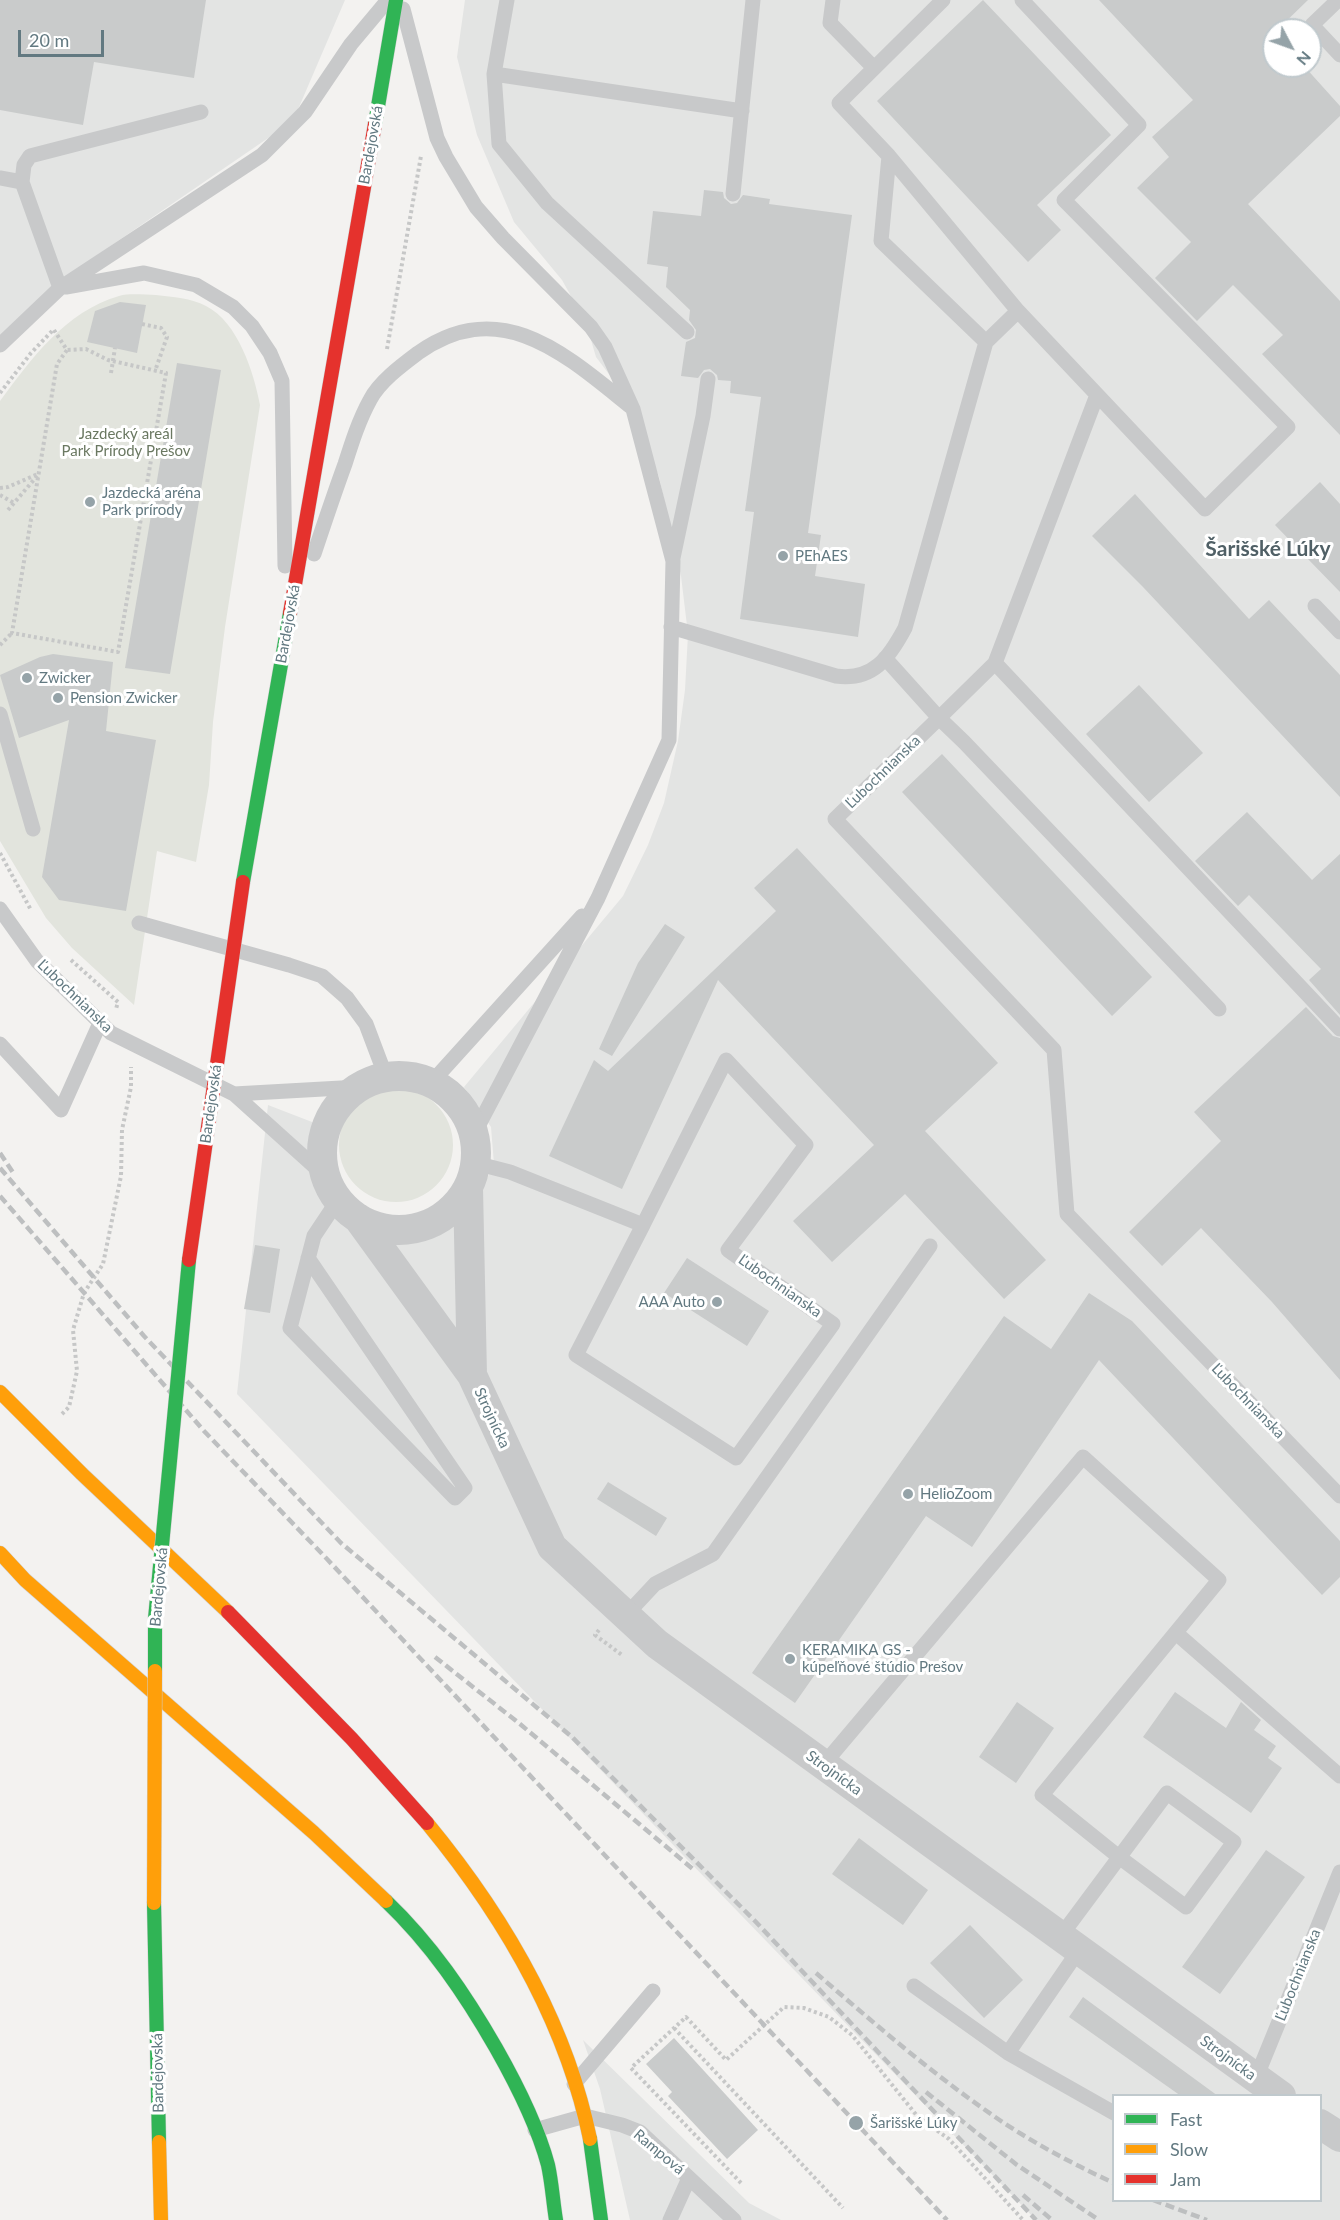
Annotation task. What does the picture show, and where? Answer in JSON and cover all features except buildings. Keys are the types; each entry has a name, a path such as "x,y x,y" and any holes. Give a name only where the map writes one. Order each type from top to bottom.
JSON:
{"main road":[{"name":"Bardejovská","path":"161,2220 154,1903 155,1619 190,1247 243,882 396,0"},
{"path":"0,1392 40,1434 225,1610 401,1792 474,1885 524,1965 555,2032 585,2116 595,2169 601,2220"},
{"path":"0,1553 25,1580 314,1833 409,1923 450,1973 475,2011 522,2094 548,2166 556,2220"},
{"path":"8,1587 25,1580"}],"street":[{"path":"414,1077 431,1083 446,1092 459,1104 468,1118 472,1162 472,1375 340,1198 322,1150 327,1125 340,1103 372,1082 414,1077"},
{"path":"340,1198 379,1227 402,1230 425,1226 454,1207 472,1162"},
{"name":"Strojnícka","path":"472,1375 552,1547 657,1644 1278,2094"},
{"path":"1322,2125 1340,2138"}],"lane":[{"path":"0,345 60,288 262,155 305,112 351,44 388,0"},
{"path":"401,0 437,138 446,157 476,207 503,238 591,327 605,347 633,410 672,561"},
{"path":"507,0 494,74 499,144 547,203 687,332"},
{"path":"733,194 753,0"},
{"path":"833,0 830,23 874,68"},
{"path":"943,0 839,103 889,156 1018,311 1205,509 1288,427 1064,200 1139,125 1022,0"},
{"path":"1338,0 1312,26 1340,55"},
{"path":"494,74 742,111"},
{"path":"60,288 22,182 24,165 30,156 201,112"},
{"path":"889,156 881,241 986,342"},
{"path":"0,178 22,182"},
{"path":"60,288 144,273 182,281 215,294 233,307 252,326 270,353 282,381 286,634"},
{"path":"671,627 836,676 852,678 864,675 894,650 905,628 986,342 1018,311"},
{"path":"286,634 360,419 371,397 385,382 430,344 447,336 472,330 516,332 548,345 574,361 633,410"},
{"path":"643,1225 510,1172 472,1162 598,898 669,740 672,561 703,416 708,379"},
{"path":"1097,395 995,663 1340,1029"},
{"path":"1315,606 1340,632"},
{"path":"885,658 939,718 1219,1009"},
{"name":"Ľubochnianska","path":"995,663 835,819 1054,1050 1067,1214 1340,1496"},
{"path":"0,714 33,829"},
{"path":"431,1083 598,898"},
{"name":"Ľubochnianska","path":"0,909 38,961 111,1033 133,1046 234,1094"},
{"path":"138,923 322,976 347,998 366,1024 372,1082 234,1094"},
{"path":"0,1044 61,1110 100,1023"},
{"name":"Ľubochnianska","path":"726,1060 806,1145 729,1250 833,1324 736,1458 576,1355 643,1225 726,1060"},
{"path":"234,1094 340,1198 314,1236 308,1258 290,1328 455,1498 465,1488 308,1258"},
{"path":"626,1615 656,1584 713,1554 930,1246"},
{"path":"823,1765 1083,1457 1219,1580 1042,1795 1119,1857 1186,1907 1234,1842 1167,1793 1119,1857 1008,2053"},
{"path":"1176,1633 1340,1776"},
{"name":"Ľubochnianska","path":"1256,2078 1334,1902 1340,1872"},
{"path":"914,1986 1008,2053 1112,2112"},
{"path":"574,2084 653,1991"},
{"name":"Rampová","path":"535,2130 585,2116 640,2132 734,2220"},
{"path":"670,2220 689,2178"}],"path":[{"path":"385,382 387,347 422,150 437,138"},
{"path":"142,324 161,328 167,337 155,371"},
{"path":"54,330 67,350"},
{"path":"111,373 116,348"},
{"path":"12,633 118,652 166,373 113,361 86,349 67,350"},
{"path":"0,645 12,633 57,364 67,350"},
{"path":"0,488 8,488 39,474"},
{"path":"8,510 39,474"},
{"path":"0,495 14,503"},
{"path":"40,1434 69,1407 77,1371 73,1330 84,1293 103,1264 121,1176 122,1130 131,1087 133,1046"},
{"path":"741,2183 631,2068 686,2017 726,2060 784,2007 804,2008 829,2016 852,2035 918,2117 949,2139 1023,2220"},
{"path":"675,2028 843,2208"}],"shaded area":[{"path":"0,0 345,0 293,121 77,269 0,352"},
{"path":"465,0 1340,0 1340,2220 1036,2220 237,1394 268,1105 325,1127 325,1177 354,1220 386,1237 411,1239 437,1234 471,1212 494,1164 491,1127 464,1087 623,896 648,845 664,803 678,741 685,690 688,634 681,576 659,477 633,406 596,357 586,323 562,280 514,222 477,135 457,57"},
{"path":"583,2040 749,2203 781,2220 630,2220 600,2089"}],"green space":[{"name":"Jazdecký areál Park Prírody Prešov","path":"156,295 200,303 227,324 236,336 249,364 260,405 225,627 213,722 209,785 196,862 157,851 134,1005 72,948 46,918 0,841 0,401 37,353 51,338 82,313 119,296"},
{"path":"396,1088 418,1092 436,1105 449,1123 453,1145 449,1167 436,1185 418,1198 396,1202 374,1198 356,1185 343,1167 339,1145 343,1123 356,1105 374,1092"}],"railway":[{"path":"0,1153 14,1174"},
{"path":"0,1168 144,1336 341,1543 572,1737 755,1921 1036,2220"},
{"path":"0,1196 204,1431 947,2220"},
{"path":"435,1657 520,1724 694,1870"},
{"path":"816,1973 907,2050 977,2104 1042,2146 1112,2182"},
{"path":"926,2092 1017,2165 1099,2220"},
{"path":"1023,2195 1052,2220"},
{"path":"1158,2202 1207,2220"}],"traffic: fast":[{"path":"375,124 396,0"},
{"path":"243,882 290,613"},
{"path":"155,1671 155,1619 189,1260"},
{"path":"386,1901 418,1935 446,1970 484,2028 511,2076 526,2105 543,2150 549,2172 556,2220"},
{"path":"154,1903 159,2142"},
{"path":"590,2139 601,2220"}],"traffic: slow":[{"path":"0,1392 82,1474 228,1612"},
{"path":"0,1553 25,1580 314,1833 386,1901"},
{"path":"154,1903 155,1671"},
{"path":"427,1823 481,1894 528,1971 565,2053 590,2139"},
{"path":"159,2142 161,2220"}],"traffic: jam":[{"path":"290,613 375,124"},
{"path":"189,1260 243,882"},
{"path":"228,1612 352,1739 427,1823"}],"place":[{"name":"Jazdecká aréna Park prírody","path":"90,502"},
{"name":"PEhAES","path":"783,556"},
{"name":"Zwicker","path":"27,678"},
{"name":"Pension Zwicker","path":"58,698"},
{"name":"AAA Auto","path":"717,1302"},
{"name":"HelioZoom","path":"908,1494"},
{"name":"KERAMIKA GS - kúpeľňové štúdio Prešov","path":"790,1659"},
{"name":"Šarišské Lúky","path":"856,2123"}],"district":[{"name":"Šarišské Lúky","path":"1268,549"}]}
